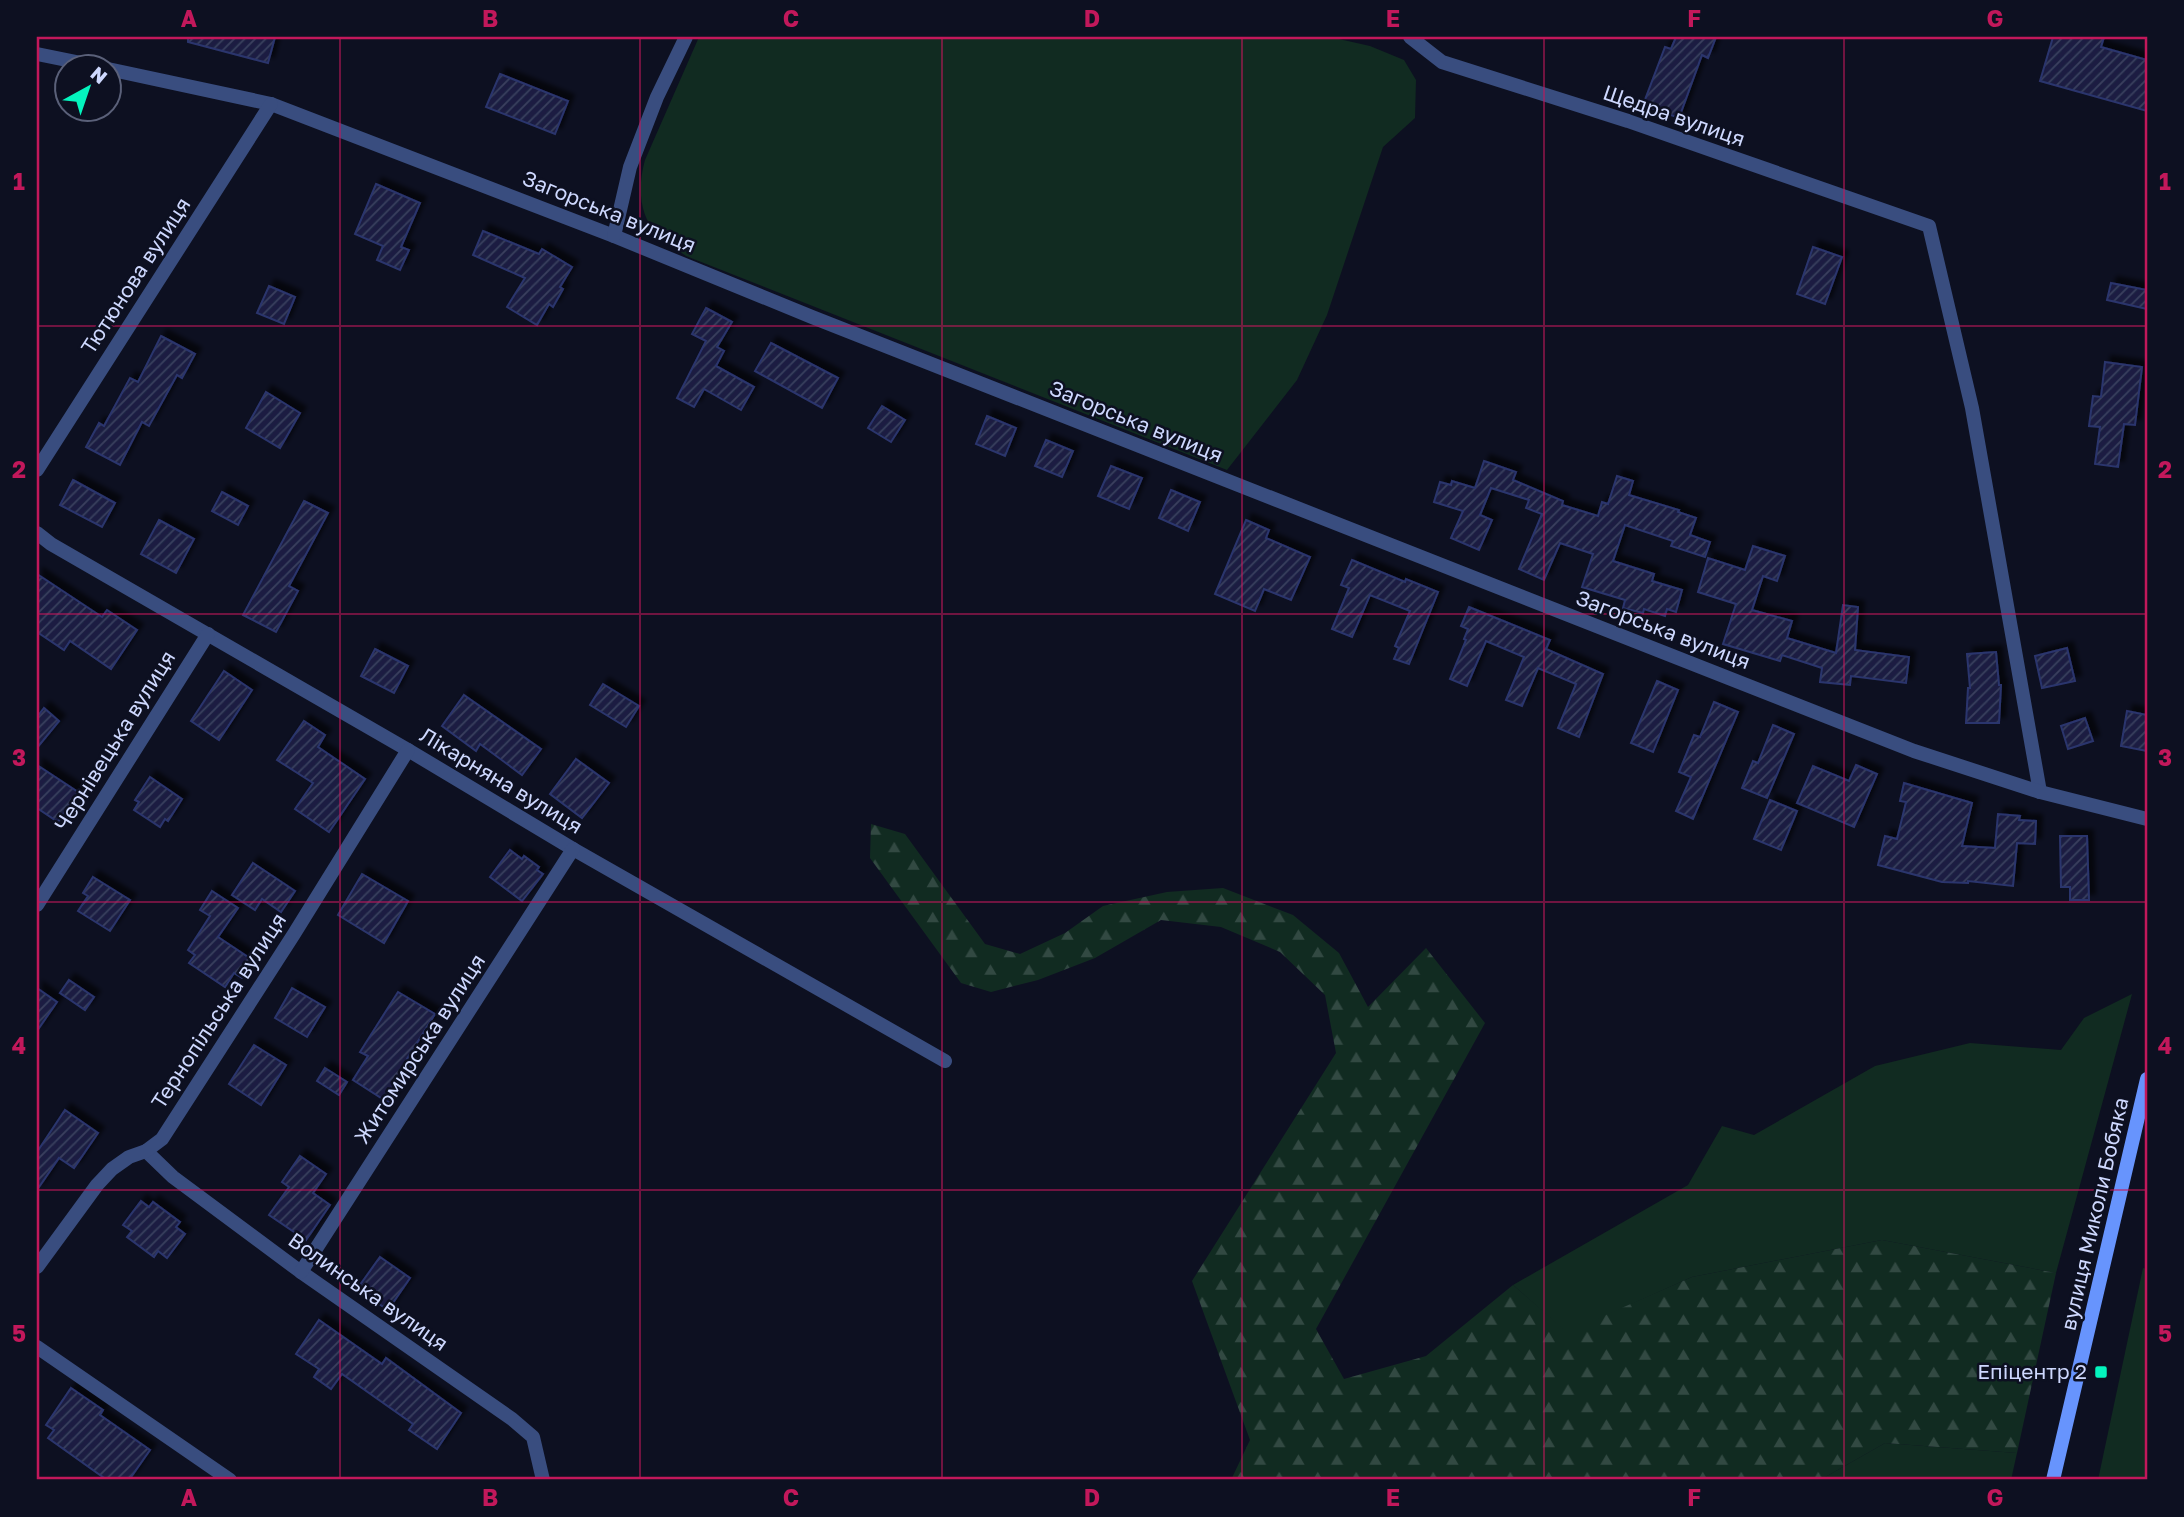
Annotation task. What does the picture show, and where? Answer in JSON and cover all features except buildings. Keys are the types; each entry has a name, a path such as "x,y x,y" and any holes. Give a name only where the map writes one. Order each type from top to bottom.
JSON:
{"street":[{"path":"614,236 630,167 657,97 686,37"},
{"name":"Щедра вулиця","path":"1410,37 1442,62 1628,121 1929,226 1972,408 2040,792"},
{"name":"Загорська вулиця","path":"122,72 271,104 614,236 812,317 1888,741 2040,792 2147,819"},
{"name":"Тютюнова вулиця","path":"37,470 271,104"},
{"name":"Лікарняна вулиця","path":"37,533 51,544 408,750 573,849 945,1061"},
{"name":"Чернівецька вулиця","path":"37,905 208,634"},
{"name":"Тернопільська вулиця","path":"37,1267 97,1185 112,1169 162,1139 295,934 408,750"},
{"name":"Житомирська вулиця","path":"301,1272 573,849"},
{"name":"вулиця Миколи Бобяка","path":"2053,1480 2147,1079"},
{"name":"Волинська вулиця","path":"146,1151 173,1177 301,1272 512,1419 533,1437 542,1480"},
{"path":"37,1347 230,1480"}],"green space":[{"path":"699,37 1330,37 1370,46 1404,60 1416,80 1415,118 1383,147 1327,315 1297,380 1227,470 686,256 664,241 651,227 643,209 643,170"},
{"path":"871,824 905,834 985,944 1020,954 1065,933 1103,906 1167,892 1223,888 1293,915 1339,953 1368,1007 1426,948 1485,1023 1316,1329 1344,1379 1426,1356 1513,1285 1567,1332 1692,1277 1882,1240 2056,1273 2017,1453 1885,1443 1820,1480 1231,1480 1250,1440 1192,1281 1336,1053 1325,995 1280,952 1221,927 1161,920 1095,958 1038,980 991,992 961,983 870,858"},
{"path":"2132,994 2056,1273 1882,1240 1692,1277 1567,1333 1513,1285 1688,1185 1722,1126 1754,1135 1875,1066 1970,1043 2061,1050 2084,1018"},
{"path":"2143,1268 2147,1269 2147,1480 2098,1480"},
{"path":"1885,1443 2017,1453 2011,1480 1820,1480"}],"place":[{"name":"Епіцентр 2","path":"2101,1372"}]}
